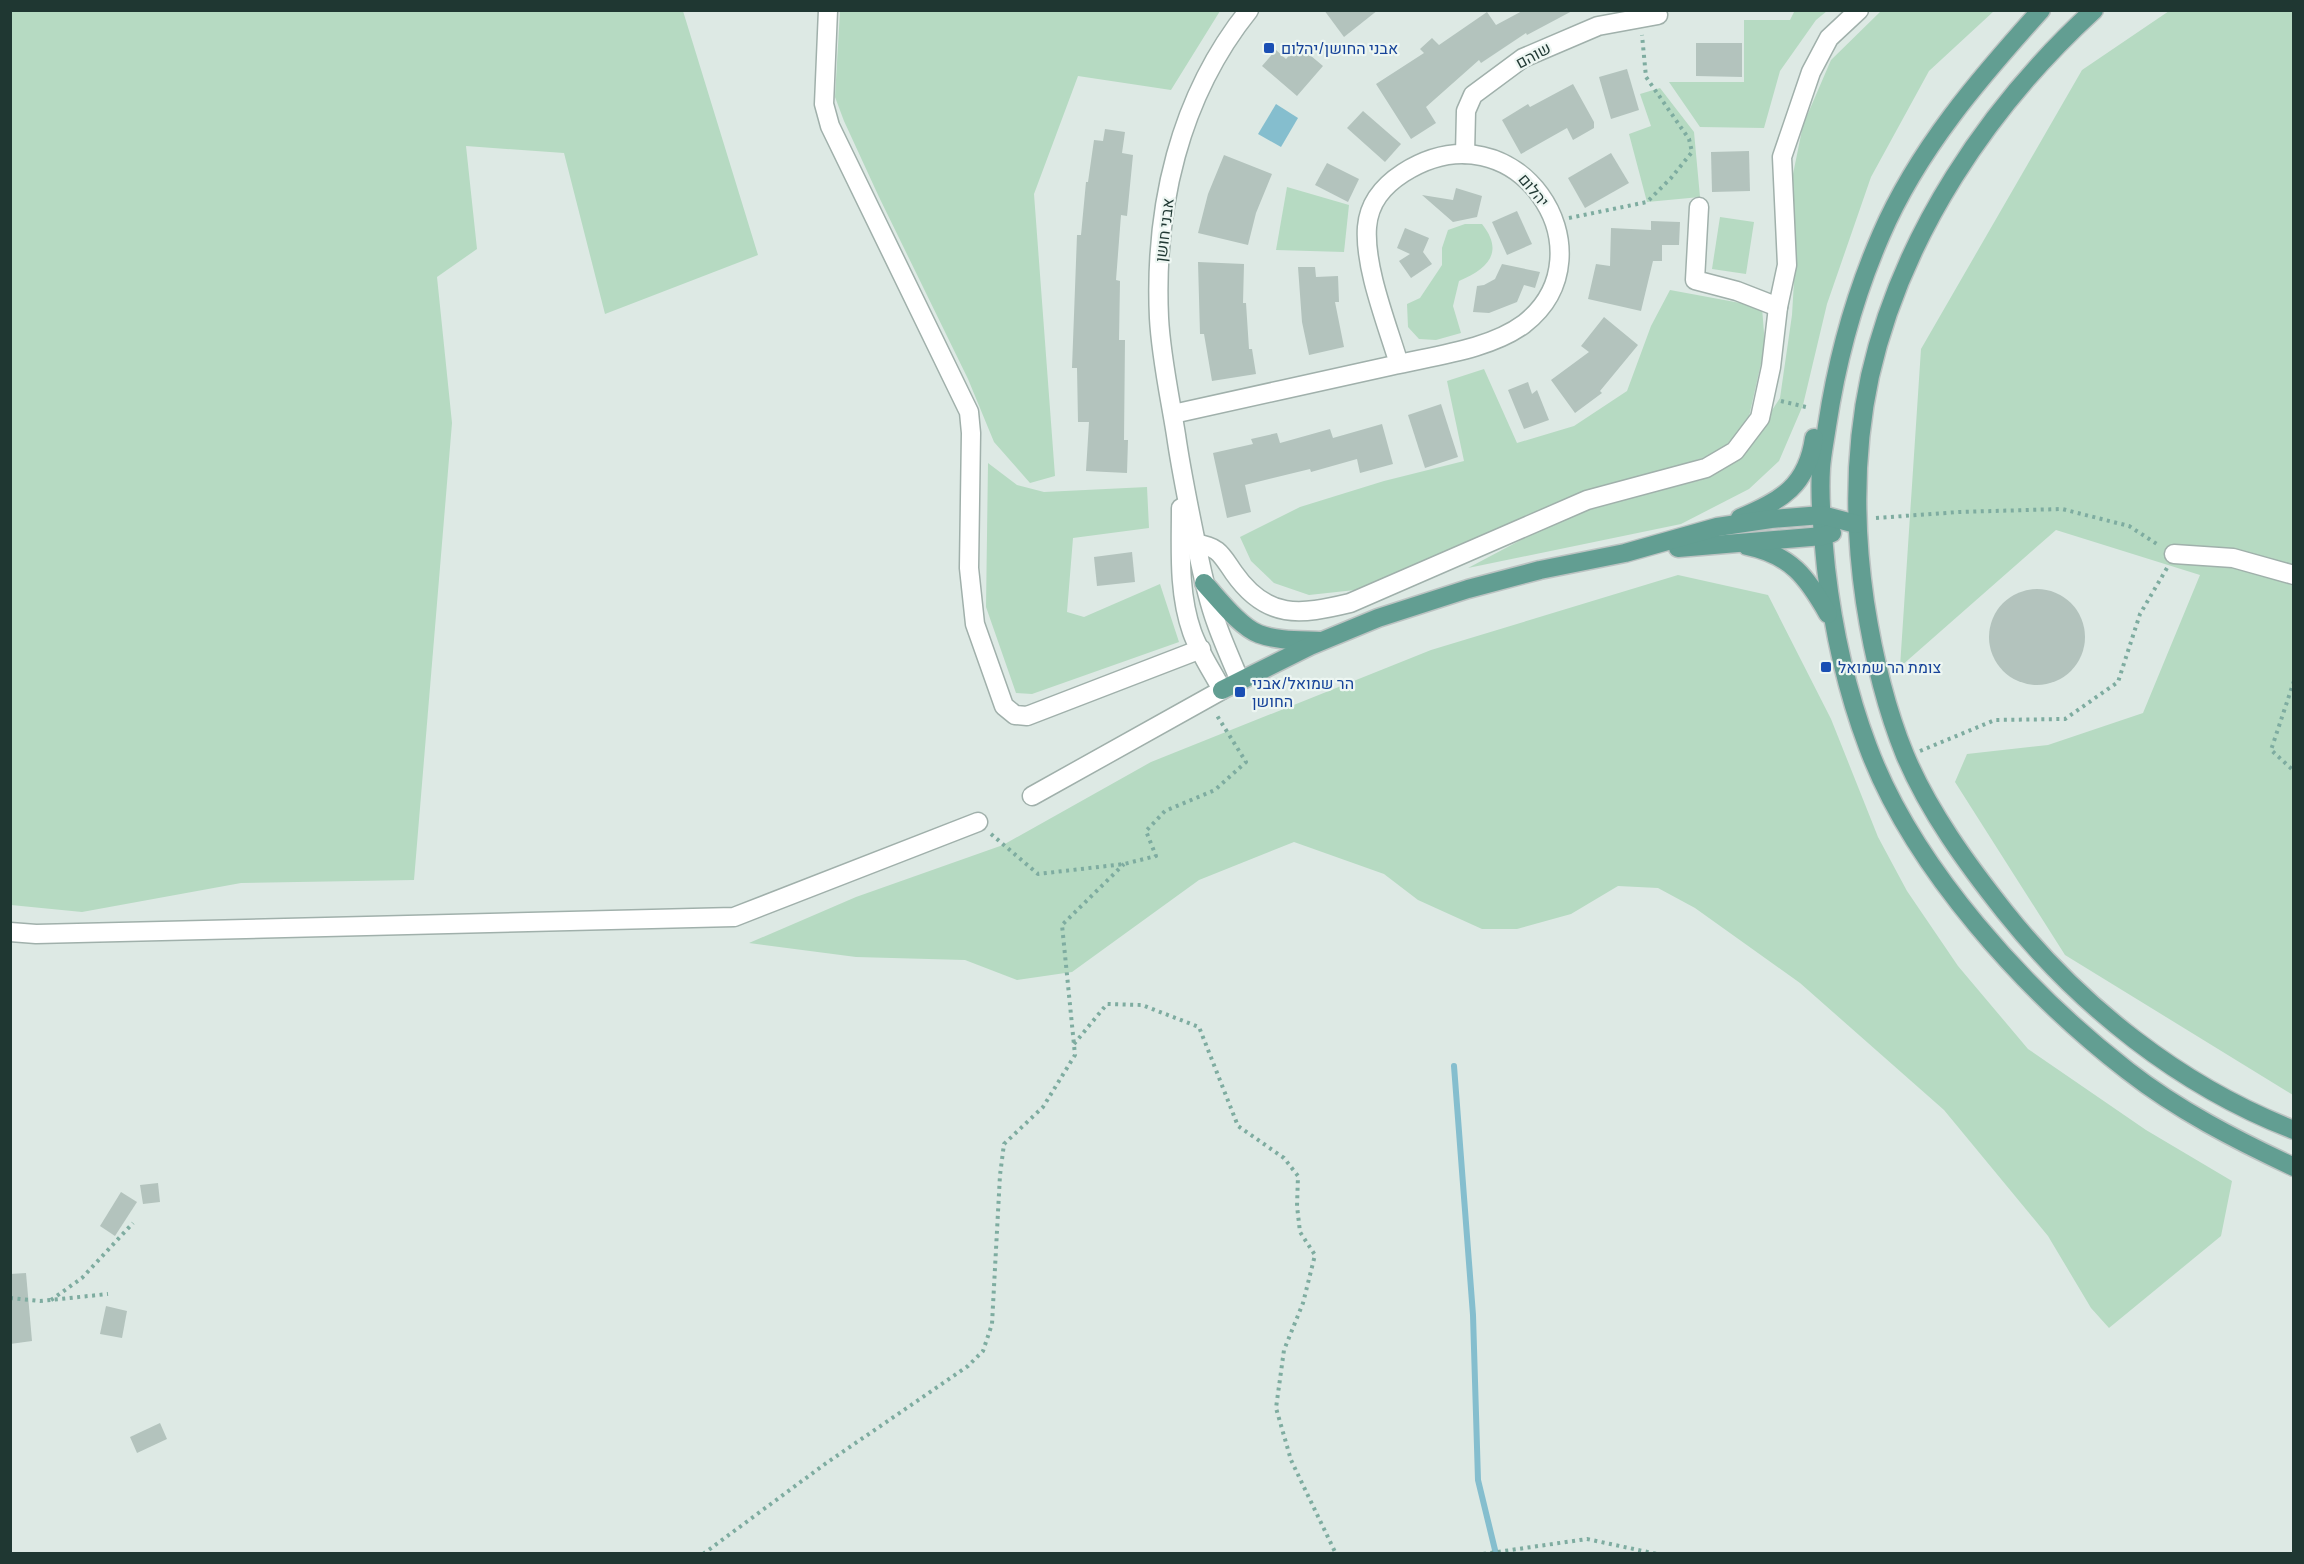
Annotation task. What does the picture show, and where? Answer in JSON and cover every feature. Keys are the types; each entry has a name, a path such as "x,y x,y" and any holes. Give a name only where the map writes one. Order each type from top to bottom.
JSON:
{"main road":[{"path":"1723,535 1787,493 1803,475 1813,446 1833,337 1875,220 1905,171 1934,138 1985,72 2041,10"},
{"path":"2094,10 2066,36 2011,96 1972,148 1938,204 1909,260 1886,322 1870,375 1860,447 1856,524 1870,637 1886,703 1906,757 1927,799 1983,882 2026,938 2072,986 2117,1026 2176,1068 2223,1096 2294,1130"},
{"path":"1934,138 1882,233 1858,296 1838,359 1821,467 1823,536 1833,624 1850,695 1868,749 1894,805 1922,853 1965,909 2018,970 2071,1023 2128,1072 2189,1112 2244,1144 2294,1167"},
{"path":"1222,690 1322,641 1378,618 1468,589 1540,570 1723,535 1771,519 1822,515 1856,524"},
{"path":"1723,535 1823,536 1856,524"},
{"path":"1723,535 1786,560 1808,582 1833,624"},
{"path":"1204,583 1235,616 1257,633 1281,639 1322,641"}],"street":[{"path":"828,10 825,104 830,126 969,412 971,433 969,568 975,624 1004,706 1015,715 1026,716 1201,649"},
{"name":"אבני חושן","path":"1240,681 1216,622 1204,583 1196,544 1181,467 1159,319 1159,271 1173,164 1184,124 1204,78 1227,38 1249,10"},
{"path":"1196,544 1210,545 1222,556 1239,580 1262,602 1274,609 1314,612 1350,603 1587,500 1706,468 1735,451 1760,418 1771,367 1778,307 1787,265 1782,157 1811,72 1829,38 1859,10"},
{"name":"שוהם","path":"1465,154 1466,111 1473,95 1523,58 1598,26 1649,16"},
{"name":"יהלום","path":"1173,414 1399,364 1479,345 1501,337 1523,325 1540,309 1552,290 1558,262 1557,237 1552,211 1535,187 1517,170 1489,157 1465,154 1438,157 1385,184 1370,214 1367,225 1367,248 1399,364"},
{"path":"1699,207 1695,280 1737,291 1778,307"},
{"name":"אבני חושן","path":"1181,467 1181,580 1187,614 1192,634 1222,690"},
{"path":"2174,554 2233,558 2294,574"},
{"path":"1032,796 1222,690"},
{"path":"10,932 36,934 734,917 978,822"}],"path":[{"path":"1554,221 1647,202 1692,152 1689,139 1646,77 1649,16"},
{"path":"1764,397 1806,407"},
{"path":"1876,518 1959,512 2062,509 2129,526 2174,554 2140,614 2118,682 2065,719 1995,720 1906,757"},
{"path":"2294,681 2271,750 2294,771"},
{"path":"703,1554 825,1464 968,1366 983,1351 992,1324 1000,1175 1004,1144 1043,1107 1075,1055 1062,925 1124,864 1038,874 978,822"},
{"path":"1074,1045 1107,1004 1142,1005 1199,1027 1238,1126 1284,1158 1298,1176 1297,1206 1300,1232 1315,1255 1303,1303 1284,1350 1276,1408 1291,1460 1336,1554"},
{"path":"51,1300 82,1278 134,1223"},
{"path":"10,1298 40,1301 108,1294"},
{"path":"1483,1554 1587,1539 1657,1554"}],"green space":[{"path":"11,10 683,11 758,255 605,314 564,153 466,146 477,249 437,277 452,423 414,880 241,883 82,912 11,905"},
{"path":"1795,10 1827,11 1816,20 1780,71 1764,128 1700,127 1669,82 1744,82 1744,20 1790,20"},
{"path":"840,11 1220,11 1171,90 1078,76 1034,194 1055,476 1030,483 994,442 968,379 879,197 835,97"},
{"path":"1881,11 1994,11 1929,71 1871,177 1827,304 1803,405 1779,461 1749,489 1681,524 1468,568 1572,513 1701,480 1750,444 1780,398 1792,315 1796,248 1792,179 1803,125 1831,60"},
{"path":"2169,11 2293,11 2293,1095 2065,955 1955,782 1967,754 2048,745 2143,713 2200,575 2056,530 1900,667 1921,349 2082,70"},
{"path":"1660,88 1694,132 1700,197 1647,202 1629,134 1651,126 1640,94"},
{"path":"1287,187 1349,205 1344,252 1276,250"},
{"path":"1720,217 1754,222 1746,274 1712,269"},
{"path":"1465,224 1482,224 1489,234 1492,252 1485,265 1459,281 1453,306 1461,333 1436,340 1419,339 1408,327 1407,304 1420,298 1442,265 1442,248 1448,230"},
{"path":"1670,290 1762,307 1765,346 1748,421 1720,452 1542,512 1355,590 1309,595 1274,583 1251,561 1240,537 1300,507 1384,481 1464,461 1447,381 1484,369 1517,443 1574,426 1627,391 1651,326"},
{"path":"988,463 1017,485 1044,492 1147,487 1149,528 1073,538 1067,612 1084,617 1160,584 1179,642 1032,694 1016,693 986,607"},
{"path":"1678,575 1768,595 1831,719 1878,837 1907,891 1958,966 2028,1049 2146,1130 2232,1181 2221,1236 2109,1328 2091,1308 2048,1236 1944,1110 1800,983 1695,908 1658,888 1618,886 1571,914 1517,929 1482,929 1418,900 1384,874 1294,842 1199,880 1072,972 1017,980 965,960 856,957 749,943 856,897 1003,845 1151,762 1431,650"}],"water":[{"path":"1276,104 1298,118 1281,147 1258,134"}],"building":[{"path":"1324,10 1378,10 1344,37"},
{"path":"1524,10 1574,10 1527,35 1526,33 1481,63 1479,60 1426,107 1436,123 1411,139 1376,84 1424,53 1420,49 1432,38 1439,45 1487,12 1496,25"},
{"path":"1696,43 1742,43 1742,77 1696,76"},
{"path":"1298,45 1323,66 1297,96 1262,66 1276,50 1286,59"},
{"path":"1627,69 1639,110 1611,119 1599,77"},
{"path":"1573,84 1594,122 1594,128 1573,140 1567,128 1521,154 1502,120 1528,104 1530,107"},
{"path":"1363,111 1401,144 1385,162 1347,128"},
{"path":"1105,129 1125,132 1122,153 1133,155 1127,216 1121,215 1116,280 1120,281 1119,340 1125,340 1124,440 1128,440 1127,473 1086,471 1089,422 1078,422 1077,368 1072,368 1077,235 1081,235 1086,182 1088,182 1094,140 1103,141"},
{"path":"1749,151 1750,191 1712,192 1711,152"},
{"path":"1611,153 1629,183 1585,208 1568,178"},
{"path":"1224,155 1272,174 1256,213 1248,245 1198,233 1208,194"},
{"path":"1327,163 1359,179 1348,202 1315,185"},
{"path":"1456,188 1482,196 1477,217 1453,222 1422,195 1453,200"},
{"path":"1517,211 1532,244 1507,255 1492,222"},
{"path":"1651,221 1680,222 1679,245 1662,245 1662,261 1653,261 1641,311 1588,299 1596,264 1610,266 1611,228 1651,230"},
{"path":"1405,228 1429,238 1423,252 1432,264 1411,278 1399,261 1410,254 1397,248"},
{"path":"1198,262 1244,264 1243,303 1246,303 1249,349 1252,349 1256,374 1212,381 1204,334 1200,334"},
{"path":"1502,264 1540,272 1535,288 1524,285 1517,302 1489,313 1473,312 1477,286 1495,279"},
{"path":"1298,267 1315,267 1316,277 1338,276 1339,302 1335,302 1344,347 1309,355 1302,322"},
{"path":"1604,317 1638,345 1600,391 1602,393 1575,413 1551,380 1589,352 1581,346"},
{"path":"1528,382 1532,394 1537,390 1549,420 1524,429 1508,390"},
{"path":"1441,404 1458,457 1425,468 1408,415"},
{"path":"1382,424 1393,464 1360,473 1357,459 1311,472 1310,469 1245,485 1251,512 1227,518 1213,453 1253,444 1251,439 1277,433 1280,443 1330,429 1333,438"},
{"path":"1132,552 1135,582 1097,586 1094,557"},
{"path":"2037,589 2055,592 2071,603 2082,619 2085,637 2082,655 2071,671 2055,682 2037,685 2019,682 2003,671 1992,655 1989,637 1992,619 2003,603 2019,592"},
{"path":"158,1183 160,1202 143,1204 140,1185"},
{"path":"121,1192 137,1202 115,1236 100,1226"},
{"path":"26,1273 32,1341 10,1344 10,1274"},
{"path":"106,1306 127,1311 122,1338 100,1334"},
{"path":"160,1423 167,1439 137,1453 130,1437"}],"waterway":[{"path":"1454,1066 1473,1315 1478,1480 1496,1554"}],"place":[{"name":"אבני החושן/יהלום","path":"1269,48"},
{"name":"צומת הר שמואל","path":"1826,667"},
{"name":"הר שמואל/אבני החושן","path":"1240,692"}]}
